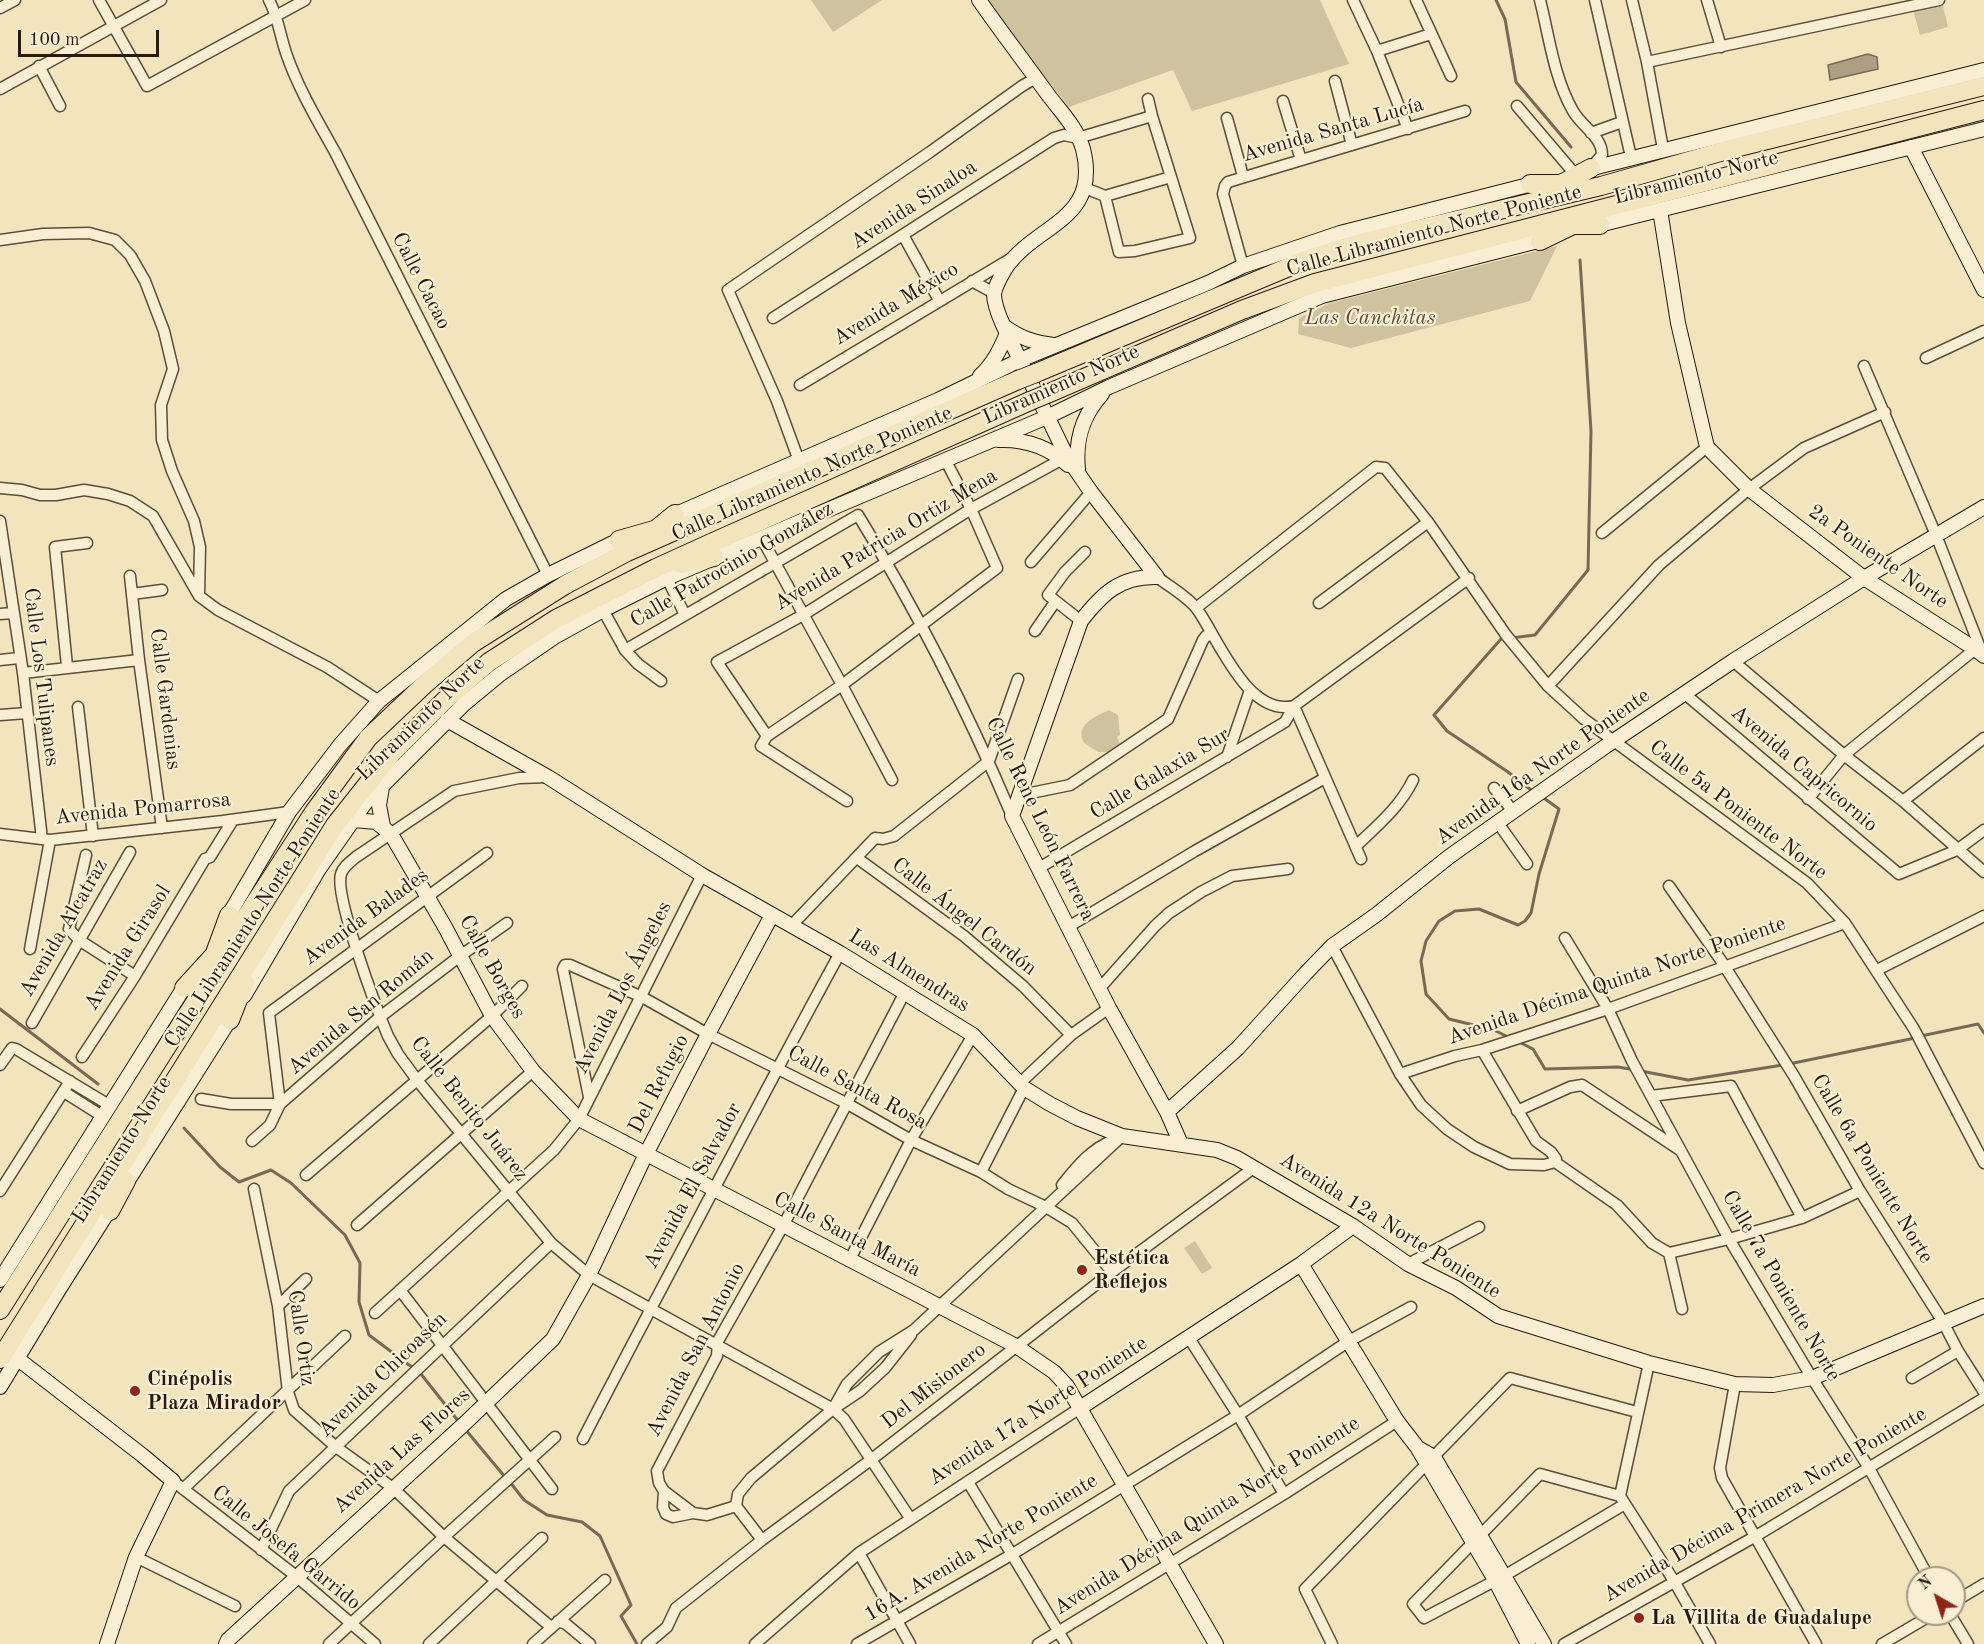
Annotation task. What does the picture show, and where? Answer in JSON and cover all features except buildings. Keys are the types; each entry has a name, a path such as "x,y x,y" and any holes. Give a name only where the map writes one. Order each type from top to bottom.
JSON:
{"highway":[{"name":"Libramiento Norte","path":"1528,193 1601,186 1731,149 1984,86"},
{"name":"Calle Libramiento Norte Poniente","path":"9,1359 159,1107 224,1014 269,943 335,825 392,753 445,700 489,662 556,619 662,573 1030,401 1242,310 1316,283 1539,234 1609,207 1984,110"},
{"path":"1528,193 1576,175 1601,186"},
{"name":"Calle Libramiento Norte Poniente","path":"0,1310 235,919 368,738 473,643 623,546 694,523 1018,380 1308,259 1528,193"},
{"path":"1539,234 1574,225 1609,207"},
{"path":"1574,225 1600,225"},
{"path":"623,546 656,530 675,514"},
{"path":"656,530 694,523"},
{"path":"662,573 712,550"},
{"path":"191,992 235,919"},
{"path":"224,1014 269,943"},
{"path":"110,1211 148,1137 159,1107"}],"street":[{"path":"0,8 15,0"},
{"path":"99,0 147,86 305,0"},
{"path":"0,89 162,0"},
{"name":"Calle Cacao","path":"269,0 277,16 285,51 303,94 335,152 548,575"},
{"path":"979,0 1075,129 1083,148 1087,179 1076,206 1013,257 1000,277 994,293 997,309 1005,329 1047,417 1091,492 1157,577 1196,608 1211,635 1250,690 1269,703 1282,708 1294,706 1361,859"},
{"path":"1353,0 1377,51 1407,129"},
{"path":"1416,0 1450,76"},
{"path":"1540,0 1559,75 1571,108 1577,119 1596,137 1602,150 1600,159 1576,175"},
{"path":"1594,0 1631,157"},
{"path":"1632,0 1647,62 1663,149"},
{"path":"1707,0 1721,47"},
{"path":"1647,62 1939,0"},
{"path":"1377,51 1431,34"},
{"path":"39,66 60,106"},
{"path":"1576,175 1631,157 1984,70"},
{"path":"799,460 777,401 728,290 1036,78"},
{"path":"1335,81 1352,145"},
{"path":"1105,196 1119,252 1135,251 1190,238 1148,99"},
{"path":"1283,101 1301,160"},
{"path":"1517,106 1576,175"},
{"name":"Avenida Santa Lucía","path":"1243,266 1223,192 1228,182 1465,111"},
{"name":"Avenida Sinaloa","path":"773,318 1054,138 1064,135 1078,138 1152,116"},
{"path":"1227,118 1243,176"},
{"path":"1591,133 1622,122"},
{"name":"Libramiento Norte","path":"712,550 761,537 1047,417 1109,387 1322,296 1539,234 1600,225 1984,129"},
{"path":"1911,147 1984,290"},
{"path":"1085,188 1105,196 1171,177"},
{"path":"235,919 289,812 340,745 379,701 506,599 548,575 623,546 675,514 938,400 1020,360 1209,283 1243,266 1340,233 1528,193"},
{"path":"1602,533 1707,447 1678,323 1660,210"},
{"path":"0,240 43,234 89,233 115,240 130,255 145,281 164,331 173,369 161,405 162,440 172,471 194,520 200,547 199,596"},
{"path":"903,235 939,300"},
{"name":"Avenida México","path":"800,385 1013,257"},
{"path":"972,281 994,293"},
{"path":"972,383 989,368 1000,351 1005,329"},
{"path":"1005,329 1036,344 1056,346"},
{"path":"1926,358 1984,331"},
{"path":"1808,799 1844,754 1981,648 1864,366"},
{"path":"1069,456 1092,405 1109,387"},
{"path":"1548,686 1659,565 1749,489 1804,448 1885,412"},
{"path":"991,441 1029,442 1069,456"},
{"name":"2a Poniente Norte","path":"1707,447 1749,489 1864,578 1981,648"},
{"name":"Avenida Patricia Ortiz Mena","path":"767,736 717,662 803,615 971,509 1069,456"},
{"path":"847,801 761,746 767,736 842,685 997,568 971,509 949,467"},
{"name":"Calle 5a Poniente Norte","path":"1196,608 1376,467 1384,468 1428,522 1506,635 1548,686 1584,719 1807,883 1845,923 1914,1029 1984,1163"},
{"path":"0,488 22,490 40,495 56,495 84,490 130,501 153,516 199,596 218,610 327,667 379,701"},
{"path":"1031,562 1091,492"},
{"name":"Avenida 16a Norte Poniente","path":"1167,1112 1238,1048 1332,946 1376,915 1450,856 1614,740 1733,661 1864,578 1984,507"},
{"name":"Calle Rene León Farrera","path":"858,515 922,625 989,761 1012,816 1110,1008 1167,1112 1181,1144"},
{"name":"Calle Patrocinio González","path":"625,650 858,515"},
{"name":"Calle Los Tulipanes","path":"0,521 46,839 30,949"},
{"path":"1319,603 1428,522"},
{"path":"761,537 892,780"},
{"path":"68,666 55,547 87,543"},
{"path":"1081,621 1048,595 1065,572 1085,552"},
{"path":"662,573 685,615"},
{"name":"Libramiento Norte","path":"269,943 366,802 447,720 499,675 556,636 662,573"},
{"name":"Calle Gardenias","path":"130,576 162,828"},
{"path":"1012,816 1081,621 1100,598 1120,585 1143,576 1157,577"},
{"name":"Calle Galaxia Sur","path":"1039,868 1285,722 1294,706 1468,578"},
{"path":"132,594 162,590"},
{"path":"1035,631 1055,602"},
{"path":"603,610 625,650 638,664 661,681"},
{"path":"0,615 13,613"},
{"path":"1021,795 1070,785 1168,719 1203,639 1211,635"},
{"path":"0,660 20,658"},
{"path":"22,672 139,660"},
{"path":"1733,661 1903,801 1984,872"},
{"path":"792,925 875,838 883,839 894,836 989,761 1018,680"},
{"path":"1227,757 1250,690"},
{"name":"Avenida Capricornio","path":"1685,694 1899,874 1957,850"},
{"path":"78,707 93,836"},
{"path":"0,715 27,713"},
{"name":"Las Almendras","path":"447,720 548,777 702,874 905,992 973,1035 1022,1086 1077,1118 1122,1136 1217,1150 1255,1167"},
{"path":"1903,801 1984,738"},
{"path":"354,820 368,820 387,830 454,790 519,778 548,777"},
{"path":"1068,927 1195,851 1325,778"},
{"path":"1356,846 1400,801 1413,780"},
{"name":"Calle Borges","path":"382,786 379,805 387,830 427,896 492,1016 533,1071 579,1119"},
{"path":"1494,788 1513,811"},
{"name":"Avenida Pomarrosa","path":"0,834 46,839 93,836 289,812"},
{"name":"Avenida Girasol","path":"82,1057 210,856 228,820"},
{"path":"1498,823 1527,864"},
{"name":"Calle Benito Juárez","path":"387,830 347,865 340,874 340,887 356,947 381,1017 398,1054 417,1080 551,1243 589,1275 833,1409 844,1419 910,1518"},
{"path":"1957,850 1984,830"},
{"name":"Avenida Alcatraz","path":"32,1023 130,852"},
{"name":"Avenida Balades","path":"280,1104 269,1013 356,947 487,854"},
{"path":"86,855 69,929 80,940 135,976"},
{"name":"Calle Ángel Cardón","path":"857,858 964,936 1023,986 1071,1035"},
{"path":"1100,988 1155,926 1201,892 1232,876 1288,869"},
{"name":"Avenida Los Ángeles","path":"375,1313 554,1150 579,1119 642,998 702,874"},
{"name":"Calle 6a Poniente Norte","path":"1669,886 1725,967 1794,1076 1860,1191 1943,1322 1984,1392"},
{"name":"Del Refugio","path":"589,1275 646,1154 772,915"},
{"path":"1877,970 1984,916"},
{"name":"Avenida San Román","path":"252,1141 270,1125 280,1104 381,1017 507,923"},
{"name":"Avenida Décima Quinta Norte Poniente","path":"1400,1074 1455,1056 1500,1045 1845,923"},
{"name":"Calle 7a Poniente Norte","path":"1565,938 1608,1008 1632,1061 1729,1239 1869,1468 1922,1566"},
{"path":"1332,946 1400,1074 1421,1105 1447,1129 1474,1147 1510,1164 1544,1165 1555,1162 1617,1205 1652,1244 1669,1253 1802,1218 1860,1191"},
{"name":"Avenida El Salvador","path":"583,1439 650,1308 840,953"},
{"name":"Calle Santa Rosa","path":"589,1097 563,969 565,965 570,965 642,998 708,1034 846,1103 911,1140 981,1172 1008,1189 1046,1207 1072,1223 1112,1272"},
{"path":"306,1175 492,1016 522,987"},
{"path":"0,1280 105,1111 191,992"},
{"name":"Avenida San Antonio","path":"663,1491 657,1471 717,1356 718,1341 783,1226 905,992"},
{"path":"981,1172 1022,1086 1071,1035 1110,1008"},
{"name":"Libramiento Norte","path":"0,1387 9,1359 110,1211 224,1014"},
{"path":"849,1260 911,1140 973,1035"},
{"path":"0,1065 8,1051 12,1048 16,1049 94,1096 105,1111"},
{"path":"1482,1050 1536,1141 1555,1156 1555,1162"},
{"path":"357,1225 533,1071"},
{"path":"0,1191 70,1081"},
{"path":"1517,1111 1570,1087 1582,1085 1681,1151"},
{"path":"1650,1092 1731,1086 1802,1218"},
{"path":"64,1092 87,1106 105,1111"},
{"path":"87,1106 94,1096"},
{"path":"201,1099 231,1104 280,1104"},
{"name":"Calle Santa María","path":"579,1119 941,1306 1016,1346 1054,1372 1067,1386 1216,1644"},
{"path":"833,1409 847,1384 879,1352 914,1330 1046,1207 1082,1160 1102,1145 1122,1136"},
{"name":"Avenida 12a Norte Poniente","path":"1255,1167 1353,1226 1408,1264 1456,1288 1498,1316 1649,1363 1735,1384 1773,1385 1812,1378 1984,1306"},
{"name":"Del Misionero","path":"647,1644 667,1627 676,1608 762,1540 872,1459 1112,1272 1255,1167"},
{"name":"Calle Ortiz","path":"254,1189 278,1306 288,1392 294,1410 336,1447 393,1488 444,1537 496,1581 555,1624 566,1624 590,1644"},
{"name":"Avenida 17a Norte Poniente","path":"755,1644 859,1553 1190,1338 1353,1226"},
{"path":"1408,1264 1479,1227"},
{"name":"Avenida Chicoasén","path":"261,1550 289,1491 551,1243"},
{"path":"1669,1253 1682,1309"},
{"path":"1300,1264 1397,1421 1416,1447 1430,1461 1500,1578 1544,1644"},
{"name":"Avenida Las Flores","path":"226,1644 296,1576 553,1339 589,1275"},
{"path":"278,1306 306,1279"},
{"path":"400,1290 552,1490"},
{"name":"16A. Avenida Norte Poniente","path":"857,1644 1011,1555 1238,1415 1349,1341 1411,1306"},
{"path":"762,1540 736,1506 738,1494 751,1478 833,1409 860,1391 885,1368 914,1330"},
{"path":"107,1644 136,1557 178,1485 288,1392 345,1336"},
{"path":"1190,1338 1284,1494"},
{"path":"1912,1378 1958,1350"},
{"path":"9,1359 178,1485"},
{"path":"1649,1363 1637,1412 1622,1500 1500,1578 1424,1618 1413,1604 1540,1474 1622,1500 1674,1581 1710,1644"},
{"path":"1332,1644 1305,1589 1510,1378 1637,1412"},
{"path":"1735,1384 1720,1468 1722,1478 1816,1644"},
{"name":"Avenida Décima Primera Norte Poniente","path":"1564,1644 1756,1536 1984,1398"},
{"name":"Avenida Décima Quinta Norte Poniente","path":"1038,1644 1284,1494 1397,1421"},
{"path":"329,1644 555,1437"},
{"path":"968,1482 1066,1644"},
{"name":"Calle Josefa Garrido","path":"178,1485 296,1576 350,1625 375,1644"},
{"path":"663,1491 663,1507 666,1514 673,1517 693,1513 707,1515 736,1506"},
{"path":"663,1491 693,1513"},
{"path":"429,1644 542,1538"},
{"path":"859,1553 910,1644"},
{"path":"136,1557 235,1606"},
{"path":"1500,1578 1528,1644"},
{"path":"533,1644 605,1580"},
{"path":"1966,1595 1984,1584"},
{"path":"1882,1644 1913,1626"},
{"path":"1957,1626 1968,1644"}],"green space":[{"path":"811,0 882,0 833,32"},
{"path":"986,0 1320,0 1349,64 1192,111 1173,70 1069,107"},
{"path":"1942,2 1948,27 1920,35 1913,10"},
{"name":"Las Canchitas","path":"1557,246 1530,301 1351,348 1298,334 1299,318 1330,303"},
{"path":"1109,710 1118,715 1120,735 1117,737 1120,744 1117,752 1098,752 1084,743 1082,731 1088,722"},
{"path":"1195,1241 1212,1268 1202,1274 1184,1248"}],"shaded area":[{"path":"1868,54 1877,57 1878,69 1830,80 1828,65"}],"waterway":[{"path":"1496,0 1505,19 1516,82 1571,147"},
{"path":"1511,638 1535,635 1588,570 1591,431 1580,260"},
{"path":"1504,638 1434,715 1447,731 1535,793"},
{"path":"1510,1038 1494,1030 1449,1019 1426,994 1421,961 1426,941 1439,921 1455,911 1479,909 1518,925 1525,921 1531,913 1539,874 1559,809 1541,796"},
{"path":"0,1009 98,1084"},
{"path":"1921,1036 1978,1024 1984,1033"},
{"path":"1789,1064 1915,1038"},
{"path":"1519,1042 1533,1049 1545,1069 1618,1067 1635,1070"},
{"path":"1641,1071 1688,1080 1783,1065"},
{"path":"184,1128 220,1167 239,1182 271,1170 291,1183 345,1235 360,1263 359,1302 369,1335 417,1369 459,1422"},
{"path":"465,1429 505,1477"},
{"path":"510,1482 524,1500 547,1515 582,1522 600,1536 631,1605 621,1616 637,1644"}],"place":[{"name":"Estética Reflejos","path":"1082,1270"},
{"name":"Cinépolis Plaza Mirador","path":"135,1391"},
{"name":"La Villita de Guadalupe","path":"1639,1618"}]}
